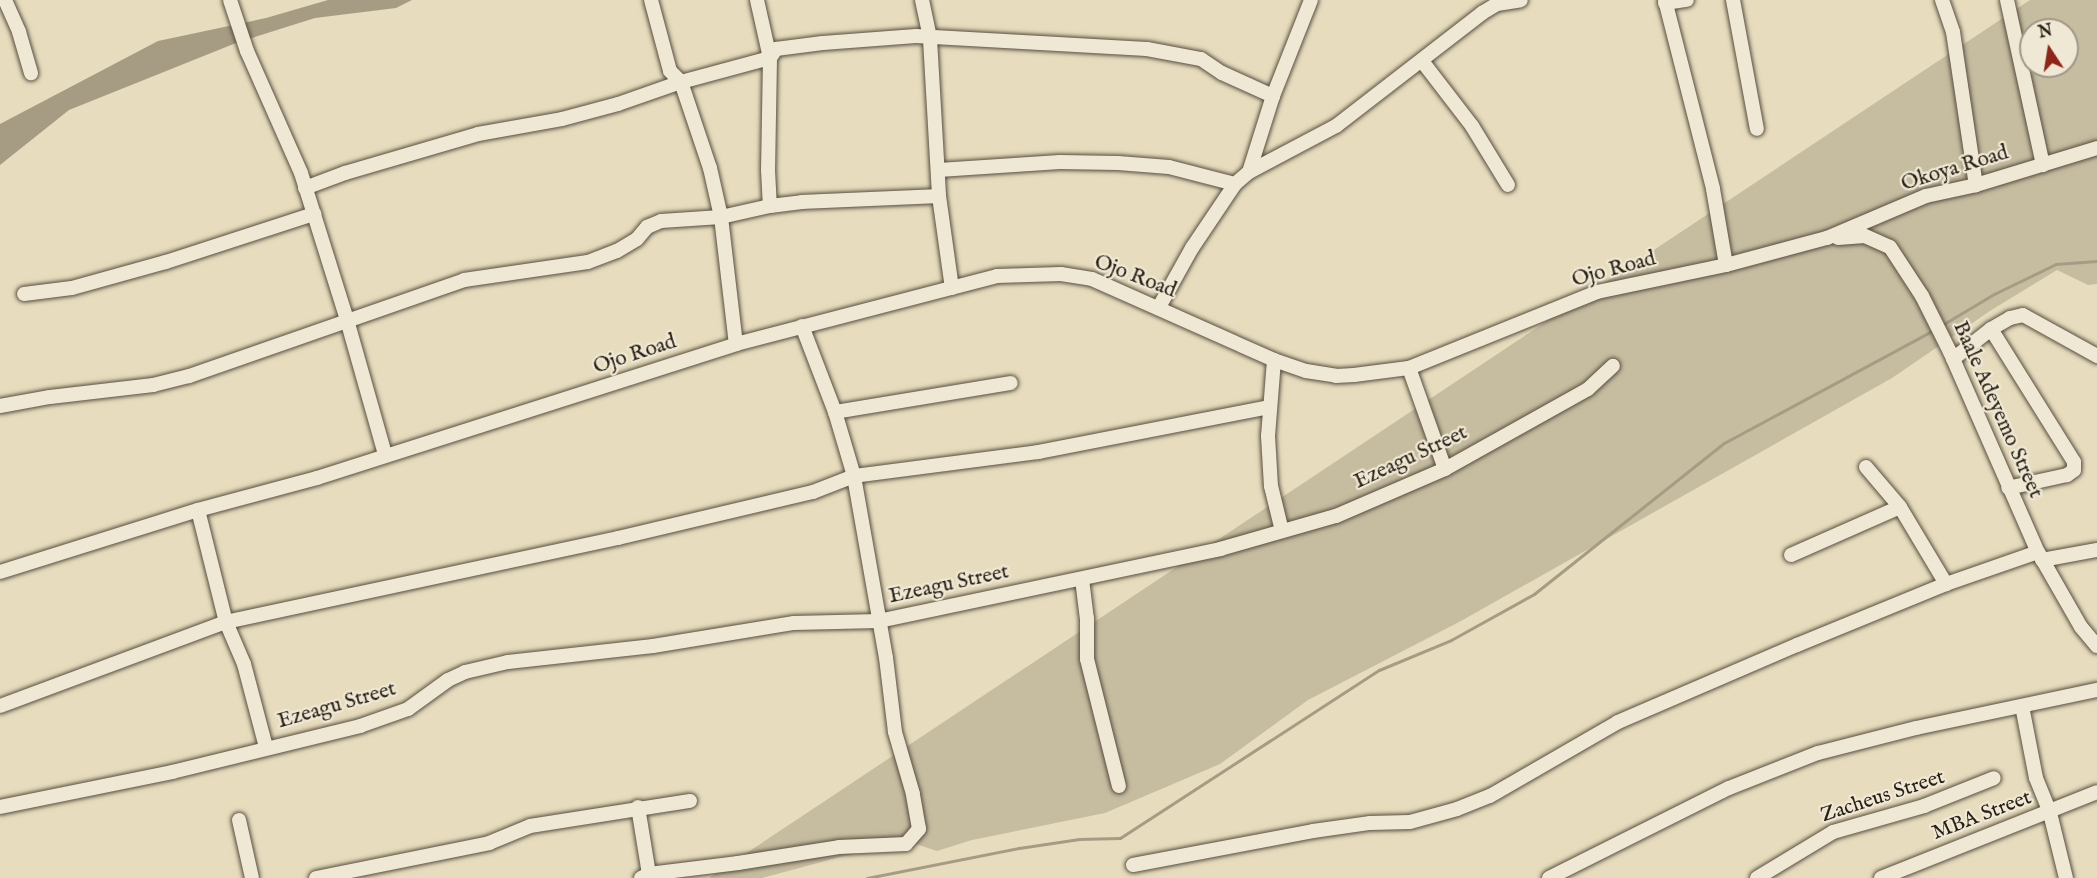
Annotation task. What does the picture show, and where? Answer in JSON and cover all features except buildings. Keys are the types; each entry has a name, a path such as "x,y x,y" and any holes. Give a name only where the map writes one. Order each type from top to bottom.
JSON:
{"street":[{"path":"5,0 19,32 31,73"},
{"path":"651,0 670,71 681,82 710,168 721,217 729,303 736,344"},
{"path":"757,0 770,58 768,170 770,206"},
{"path":"922,0 930,39 939,196 952,288"},
{"path":"1249,172 1273,96 1311,0"},
{"path":"1159,307 1192,248 1235,184 1249,172 1336,126 1482,13 1497,4 1521,0"},
{"path":"1687,0 1665,2 1713,189 1726,265"},
{"path":"1733,0 1757,129"},
{"path":"1942,0 1953,32 1976,185"},
{"path":"2007,0 2043,165"},
{"path":"232,6 247,51 286,140 314,214 385,454"},
{"path":"305,188 345,173 478,134 562,118 618,104 681,82 770,58 776,49 789,47 916,36 930,39 1147,49 1201,59 1222,73 1273,96"},
{"path":"1422,61 1472,126 1508,185"},
{"name":"Okoya Road","path":"1827,238 1926,196 1976,185 2097,148"},
{"path":"939,170 1060,162 1118,163 1169,167 1235,184"},
{"path":"0,406 50,397 153,385 218,366 464,280 588,262 617,251 637,239 647,227 661,221 721,217 770,206 939,196"},
{"path":"24,294 72,288 166,262 314,214"},
{"name":"Baale Adeyemo Street","path":"1827,238 1865,236 1890,247 1922,296 1952,356 2008,488 2040,556 2081,627 2097,646"},
{"name":"Ojo Road","path":"0,572 198,510 316,478 385,454 736,344 997,276 1061,274 1092,279 1274,360 1306,371 1336,376 1409,368 1597,292 1726,265 1827,238"},
{"path":"1952,356 1990,329 2010,318 2023,315 2097,356"},
{"path":"638,807 645,876 839,847 906,844 919,829 913,794 895,732 854,476 835,412 802,327"},
{"path":"1990,329 2074,462 2074,470 2067,475 2008,488"},
{"path":"1274,360 1268,436 1271,486 1282,531"},
{"name":"Ezeagu Street","path":"0,807 172,772 385,718 408,709 448,680 465,672 508,662 652,646 794,623 879,621 1220,549 1336,516 1445,469 1588,389 1613,366"},
{"path":"1409,368 1445,469"},
{"path":"835,412 1011,383"},
{"path":"0,706 226,622 618,538 813,492 854,476 1028,454 1270,407"},
{"path":"1866,467 1900,507 1946,584"},
{"path":"1791,555 1900,507"},
{"path":"198,510 226,622 243,664 266,747"},
{"path":"1133,865 1313,831 1370,823 1410,822 1457,809 1490,796 1618,722 1946,584 2040,556 2097,550"},
{"path":"1082,579 1087,618 1087,658 1119,786"},
{"path":"1549,878 1729,788 1818,753 1916,728 2097,690"},
{"path":"2022,706 2036,778 2050,813 2066,878"},
{"name":"Zacheus Street","path":"1757,878 1833,832 1924,806 1994,778"},
{"name":"MBA Street","path":"1881,878 2050,813 2097,792"},
{"path":"316,878 489,843 530,826 638,807 690,801"},
{"path":"239,820 252,878"}],"shaded area":[{"path":"328,0 412,0 396,8 315,18 236,43 69,110 0,165 0,124 158,41 266,18"},
{"path":"2030,0 2097,0 2097,284 2088,285 2057,270 1990,311 1892,378 1461,621 1308,700 1220,764 1105,813 972,840 937,851 913,843 840,857 762,878 709,878"}],"waterway":[{"path":"1942,325 1994,294 2056,264 2097,261"},
{"path":"867,878 1019,848 1079,839 1120,838 1379,670 1451,640 1534,594 1724,443 1934,330"}]}
